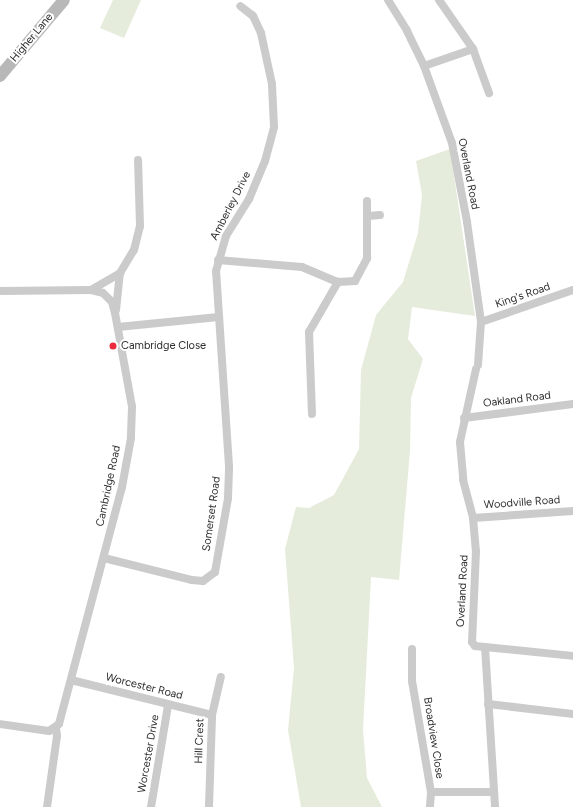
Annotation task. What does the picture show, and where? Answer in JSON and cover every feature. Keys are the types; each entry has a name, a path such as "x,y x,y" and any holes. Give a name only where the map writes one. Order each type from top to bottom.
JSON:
{"street":[{"name":"Higher Lane","path":"0,76 64,0"},
{"name":"Overland Road","path":"388,0 424,66 452,143 467,222 481,322 477,367 464,418 460,442 463,480 473,518 476,551 472,642 475,646 485,647"},
{"path":"439,0 473,49 489,93"},
{"name":"Amberley Drive","path":"218,260 226,236 259,176 274,127 272,84 261,32 253,16 240,6"},
{"path":"424,66 473,49"},
{"path":"115,313 120,273 134,250 140,226 138,160"},
{"path":"218,260 302,268 338,282 356,281 367,258 369,216 368,201"},
{"path":"369,216 380,215"},
{"name":"Somerset Road","path":"104,558 192,580 203,581 215,572 228,498 229,466 216,271 218,260"},
{"path":"91,290 120,273"},
{"path":"312,414 309,332 338,282"},
{"name":"Cambridge Road","path":"0,292 91,290 103,293 112,302 115,313 132,408 131,438 122,487 71,680 56,728 47,807"},
{"name":"King's Road","path":"481,322 573,290"},
{"path":"118,327 219,317"},
{"name":"Oakland Road","path":"464,418 573,404"},
{"name":"Woodville Road","path":"473,518 573,511"},
{"path":"495,807 485,647 573,655"},
{"name":"Broadview Close","path":"412,649 412,681 431,792 493,792"},
{"name":"Hill Crest","path":"209,807 212,715 221,677"},
{"name":"Worcester Road","path":"71,680 212,715"},
{"name":"Worcester Drive","path":"151,807 168,704"},
{"path":"488,704 573,714"},
{"path":"0,724 49,730 56,728"},
{"path":"430,807 431,792"}],"green space":[{"path":"113,0 141,0 124,38 100,28"},
{"path":"450,149 475,316 412,307 408,339 423,359 411,398 410,451 399,580 371,577 363,730 367,778 382,807 301,807 288,730 294,668 285,549 296,507 309,508 334,495 359,449 361,370 376,315 403,282 418,233 422,195 416,161"}],"place":[{"name":"Cambridge Close","path":"113,346"}]}
